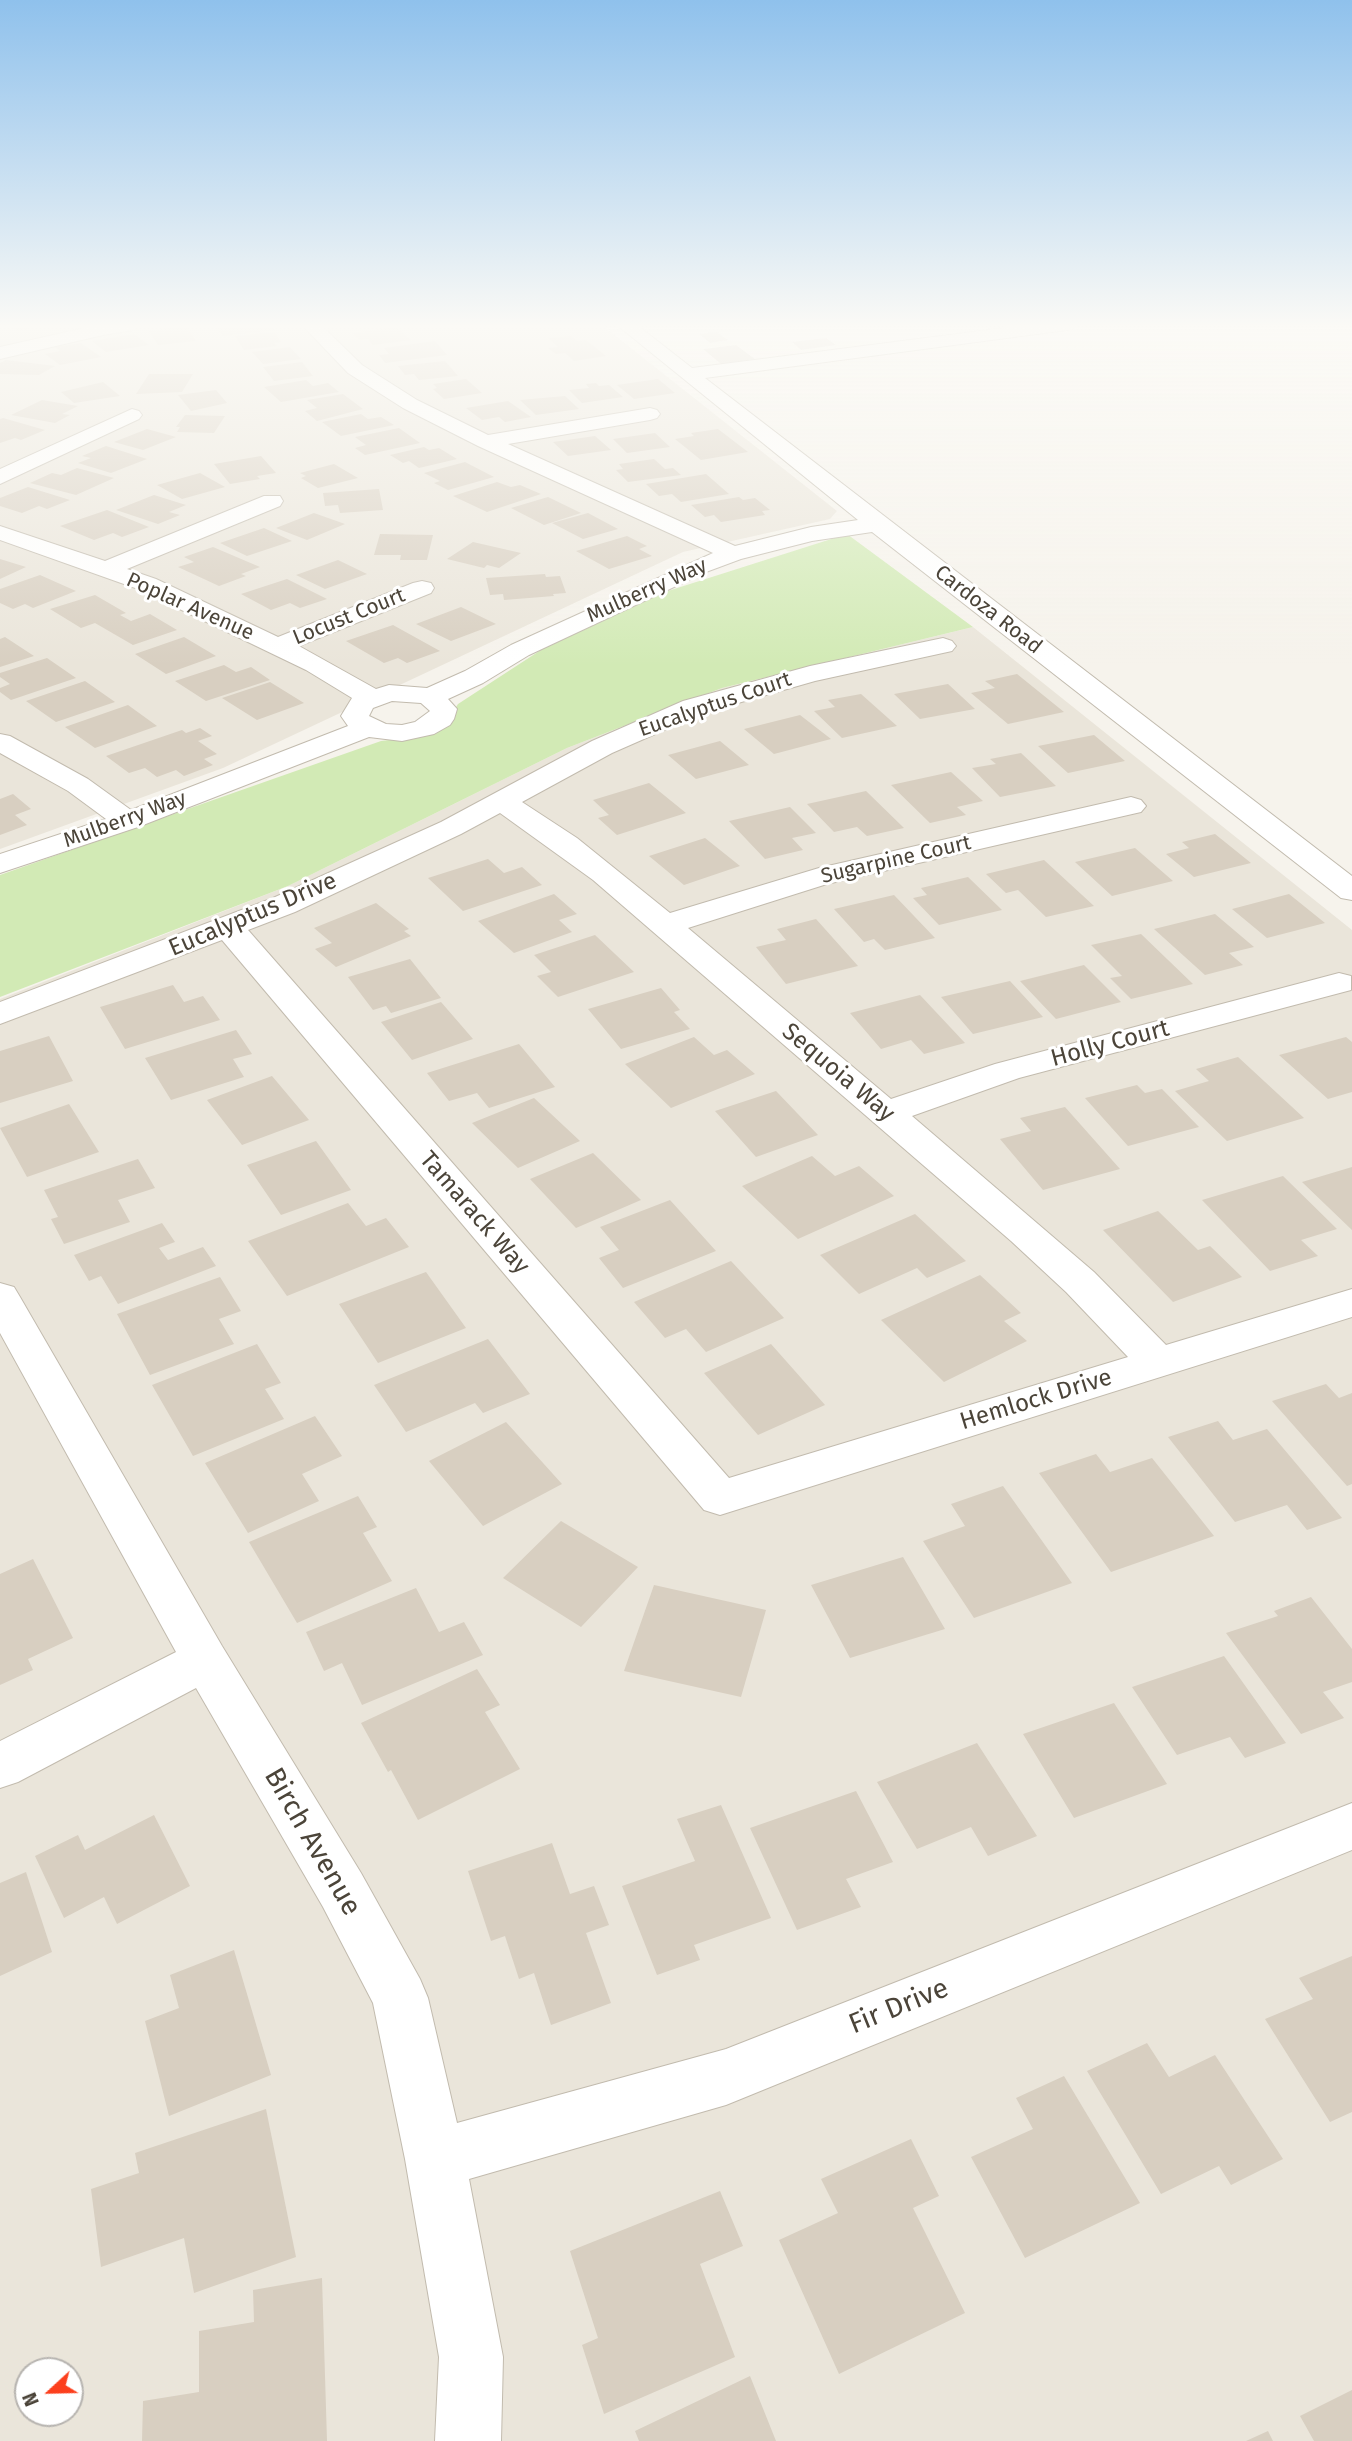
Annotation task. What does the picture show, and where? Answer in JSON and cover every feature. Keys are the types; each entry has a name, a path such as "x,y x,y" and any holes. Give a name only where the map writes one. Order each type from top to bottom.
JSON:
{"street":[{"path":"0,477 81,439"},
{"path":"479,439 733,554"},
{"path":"485,442 503,439"},
{"name":"Cardoza Road","path":"770,439 1352,891"},
{"path":"106,569 271,502"},
{"name":"Mulberry Way","path":"430,696 474,677 532,644 698,567 733,554 811,534 877,524"},
{"name":"Poplar Avenue","path":"0,533 147,584 315,664 372,698"},
{"name":"Locust Court","path":"277,646 422,588"},
{"name":"Eucalyptus Court","path":"501,802 602,747 693,707 810,674 943,646"},
{"path":"401,693 430,696 443,709 440,719 424,729 402,733 368,728 355,716 362,703 372,698 401,693"},
{"name":"Mulberry Way","path":"0,864 128,821 368,728"},
{"path":"0,742 78,785 128,821"},
{"name":"Sequoia Way","path":"501,802 566,844 885,1113 1080,1282 1158,1363"},
{"name":"Eucalyptus Drive","path":"0,1014 228,928 356,872 501,802"},
{"name":"Sugarpine Court","path":"664,925 819,877 1131,806"},
{"name":"Tamarack Way","path":"228,928 720,1498"},
{"name":"Holly Court","path":"885,1113 1007,1071 1339,984"},
{"name":"Birch Avenue","path":"0,1297 13,1349 342,1890 400,1998 435,2159 471,2357 468,2441"},
{"name":"Hemlock Drive","path":"720,1498 1352,1303"},
{"path":"0,1766 205,1661"},
{"name":"Fir Drive","path":"435,2159 726,2077 1352,1826"}],"shaded area":[{"path":"0,439 746,439 837,511 830,519 683,552 223,768 0,849"},
{"path":"973,627 1352,930 1352,2441 0,2441 0,999 288,886 567,748 722,688"}],"green space":[{"path":"847,534 973,627 722,688 567,748 288,886 0,997 0,875 381,741 406,738 445,724 458,704 544,648 649,597"}],"building":[{"path":"122,439 171,439 143,450 114,442"},
{"path":"358,439 414,439 420,443 365,455 355,448 366,445"},
{"path":"598,439 611,450 568,456 553,442"},
{"path":"613,439 661,439 670,447 627,453"},
{"path":"675,439 731,439 748,452 701,460"},
{"path":"106,446 147,459 111,473 78,463 91,458 82,456"},
{"path":"424,447 429,450 439,448 457,459 419,468 409,461 403,463 390,455"},
{"path":"261,456 276,473 257,476 260,479 230,484 214,464"},
{"path":"654,459 665,469 673,468 681,475 628,482 616,470 623,469 619,464"},
{"path":"465,462 494,477 448,490 434,483 440,481 424,473"},
{"path":"334,464 358,478 318,488 301,478 306,476 300,473"},
{"path":"77,468 114,478 76,495 30,483 52,473 61,475"},
{"path":"200,473 225,487 182,499 157,485"},
{"path":"706,474 729,494 681,502 672,494 659,496 646,484"},
{"path":"497,482 511,487 520,485 541,494 487,512 453,496"},
{"path":"28,487 70,500 47,509 39,506 22,513 0,506 0,498"},
{"path":"379,489 383,510 340,513 338,505 325,506 323,493"},
{"path":"154,495 186,505 169,512 180,515 158,524 116,510"},
{"path":"548,497 581,513 544,525 511,508"},
{"path":"739,497 743,500 755,498 770,510 762,511 765,515 721,522 714,515 705,517 691,505"},
{"path":"107,510 149,527 122,537 113,533 94,540 60,526"},
{"path":"314,513 345,524 307,540 276,528"},
{"path":"588,513 618,529 583,539 552,523"},
{"path":"264,528 292,541 247,556 220,543"},
{"path":"380,534 433,535 427,560 400,560 401,555 374,555"},
{"path":"627,536 647,546 639,549 652,556 609,569 576,551"},
{"path":"473,542 521,553 499,568 487,565 484,568 447,559"},
{"path":"213,547 260,567 241,574 246,576 219,586 178,567 194,562 184,557"},
{"path":"0,559 26,567 0,579"},
{"path":"338,560 367,574 325,589 296,575"},
{"path":"545,574 546,577 560,576 566,593 504,600 503,594 490,595 486,578"},
{"path":"40,575 76,591 33,608 25,604 13,609 0,603 0,589"},
{"path":"287,579 327,599 300,608 290,603 271,610 241,594"},
{"path":"95,595 126,613 120,615 131,621 150,614 177,630 133,645 95,623 81,628 50,609"},
{"path":"461,607 496,624 451,641 416,624"},
{"path":"393,625 440,651 407,663 398,658 384,663 346,641"},
{"path":"5,637 34,656 0,667 0,639"},
{"path":"184,637 216,656 166,674 135,654"},
{"path":"47,658 76,678 11,700 0,692 0,688 10,684 0,677 0,673"},
{"path":"224,665 236,672 251,667 270,680 206,701 175,681"},
{"path":"1017,674 1064,712 1008,724 971,693 995,688 985,681"},
{"path":"85,681 115,702 56,722 26,701"},
{"path":"270,682 304,703 257,720 222,698"},
{"path":"948,684 975,709 920,719 894,694"},
{"path":"861,694 897,726 842,738 814,711 835,707 828,700"},
{"path":"128,705 157,726 95,748 65,727"},
{"path":"800,715 831,739 774,754 744,729"},
{"path":"200,728 212,736 198,741 217,754 204,759 213,765 184,776 176,770 157,777 145,768 129,773 106,756 182,730 186,733"},
{"path":"1094,735 1125,761 1068,773 1038,746"},
{"path":"720,741 749,765 696,779 668,755"},
{"path":"1021,753 1056,786 1000,797 972,768 996,764 990,759"},
{"path":"951,772 983,801 957,807 966,815 930,823 891,785"},
{"path":"649,783 686,813 617,835 598,818 609,815 593,800"},
{"path":"866,791 904,828 867,836 857,827 834,832 807,804"},
{"path":"13,794 31,809 15,815 27,825 0,835 0,799"},
{"path":"790,807 816,833 792,838 803,850 765,859 729,821"},
{"path":"1215,834 1251,863 1194,877 1166,854 1189,848 1182,842"},
{"path":"705,838 740,866 684,885 649,856"},
{"path":"1135,848 1173,881 1112,896 1075,862"},
{"path":"488,859 504,873 522,867 542,885 463,911 428,878"},
{"path":"1044,860 1094,906 1046,917 1018,890 1006,893 986,874"},
{"path":"968,877 1002,910 939,925 913,898 927,895 921,888"},
{"path":"554,894 577,914 559,920 572,932 514,953 478,921"},
{"path":"1289,894 1325,923 1267,938 1232,909"},
{"path":"894,895 935,938 885,950 874,939 864,942 834,909"},
{"path":"376,903 409,929 404,931 411,936 336,967 315,949 332,943 314,928"},
{"path":"1215,914 1254,947 1229,953 1243,965 1205,975 1154,929"},
{"path":"816,919 858,966 786,984 756,947 786,940 777,929"},
{"path":"1141,934 1193,984 1131,999 1110,978 1122,976 1091,945"},
{"path":"595,935 634,972 558,997 537,976 551,972 534,955"},
{"path":"410,959 441,998 391,1013 386,1006 373,1010 348,977"},
{"path":"1084,965 1121,1002 1056,1019 1020,981"},
{"path":"1010,981 1043,1017 973,1034 941,997"},
{"path":"173,985 184,1002 203,996 220,1020 125,1049 100,1007"},
{"path":"661,988 680,1010 674,1012 690,1029 621,1049 588,1009"},
{"path":"920,995 965,1043 924,1054 911,1040 881,1049 850,1013"},
{"path":"441,1002 473,1039 412,1060 381,1022"},
{"path":"236,1030 252,1054 233,1059 244,1077 171,1100 145,1058"},
{"path":"49,1036 73,1081 0,1103 0,1051"},
{"path":"694,1037 714,1055 727,1050 755,1074 671,1108 625,1064"},
{"path":"1346,1037 1352,1042 1352,1092 1328,1099 1279,1055"},
{"path":"519,1044 555,1087 489,1108 477,1093 449,1101 427,1073"},
{"path":"1238,1057 1304,1118 1227,1141 1175,1091 1209,1081 1196,1069"},
{"path":"272,1076 309,1120 242,1145 207,1100"},
{"path":"1137,1085 1145,1093 1162,1089 1199,1127 1128,1146 1085,1098"},
{"path":"776,1091 818,1135 756,1157 715,1111"},
{"path":"534,1098 580,1141 518,1168 472,1123"},
{"path":"69,1104 99,1152 27,1177 0,1128"},
{"path":"1065,1107 1120,1169 1043,1190 1000,1139 1031,1131 1020,1118"},
{"path":"316,1141 351,1190 281,1215 247,1165"},
{"path":"593,1153 641,1200 576,1228 530,1179"},
{"path":"812,1156 835,1176 859,1166 894,1196 798,1239 742,1186"},
{"path":"138,1159 155,1188 118,1200 130,1222 64,1244 51,1219 58,1217 44,1190"},
{"path":"1352,1167 1352,1230 1302,1182"},
{"path":"1283,1176 1337,1229 1301,1240 1318,1256 1270,1271 1202,1200"},
{"path":"670,1200 716,1251 623,1288 599,1258 619,1250 600,1227"},
{"path":"348,1203 366,1226 386,1218 409,1247 287,1296 248,1241"},
{"path":"1158,1211 1198,1250 1210,1246 1242,1277 1173,1302 1103,1230"},
{"path":"915,1214 966,1261 927,1278 917,1268 859,1294 820,1255"},
{"path":"162,1223 175,1242 159,1248 168,1260 203,1247 216,1266 118,1304 101,1276 89,1281 74,1255"},
{"path":"731,1261 784,1318 706,1352 686,1329 665,1338 634,1302"},
{"path":"426,1272 466,1328 378,1363 339,1304"},
{"path":"980,1275 1021,1313 1004,1321 1027,1341 944,1382 881,1320"},
{"path":"220,1277 241,1311 219,1319 234,1344 150,1375 117,1314"},
{"path":"488,1339 530,1394 483,1413 475,1403 406,1432 374,1385"},
{"path":"257,1344 281,1383 265,1389 284,1419 193,1456 152,1385"},
{"path":"771,1344 825,1405 758,1435 704,1373"},
{"path":"1326,1384 1339,1398 1352,1393 1352,1484 1347,1486 1272,1401"},
{"path":"315,1416 342,1456 302,1474 319,1501 248,1533 205,1463"},
{"path":"1218,1421 1233,1440 1267,1429 1342,1518 1307,1530 1287,1505 1235,1522 1168,1437"},
{"path":"506,1422 562,1484 483,1526 429,1461"},
{"path":"1096,1454 1110,1472 1152,1458 1214,1536 1111,1572 1039,1473"},
{"path":"1003,1486 1072,1583 974,1618 923,1541 965,1526 951,1504"},
{"path":"358,1496 377,1527 363,1533 392,1581 297,1623 249,1542"},
{"path":"561,1521 638,1567 581,1627 503,1578"},
{"path":"903,1557 945,1629 850,1658 811,1585"},
{"path":"33,1559 73,1638 28,1659 33,1670 0,1685 0,1574"},
{"path":"654,1585 766,1610 741,1697 624,1671"},
{"path":"416,1588 439,1632 464,1622 483,1655 362,1705 342,1663 324,1671 306,1632"},
{"path":"1311,1597 1352,1649 1352,1682 1323,1692 1344,1718 1301,1734 1226,1633 1278,1616 1274,1611"},
{"path":"1224,1656 1286,1743 1245,1758 1230,1737 1177,1755 1132,1687"},
{"path":"477,1669 500,1705 485,1712 520,1769 418,1820 361,1723"},
{"path":"1114,1703 1167,1784 1074,1818 1023,1734"},
{"path":"977,1743 1037,1836 988,1856 971,1827 917,1849 877,1782"},
{"path":"856,1791 893,1862 846,1879 861,1907 797,1930 750,1828"},
{"path":"721,1805 771,1918 694,1945 700,1960 657,1975 622,1886 695,1861 677,1819"},
{"path":"154,1815 190,1886 117,1924 104,1897 64,1918 35,1856 78,1835 85,1850"},
{"path":"552,1843 570,1894 594,1886 609,1925 586,1933 611,2003 551,2025 534,1973 519,1979 505,1936 491,1941 468,1871"},
{"path":"26,1872 52,1952 0,1976 0,1883"},
{"path":"234,1950 271,2075 169,2116 145,2021 179,2008 170,1975"},
{"path":"1352,1956 1352,2112 1330,2122 1265,2019 1313,1999 1299,1978"},
{"path":"1147,2043 1169,2077 1215,2055 1283,2159 1231,2185 1219,2166 1161,2194 1087,2071"},
{"path":"1064,2076 1140,2203 1025,2258 971,2157 1033,2129 1016,2098"},
{"path":"266,2109 296,2257 194,2293 184,2238 101,2267 91,2189 139,2173 135,2153"},
{"path":"911,2139 939,2196 913,2208 965,2313 839,2374 779,2240 838,2213 821,2179"},
{"path":"720,2191 743,2246 700,2264 735,2357 604,2414 582,2345 598,2338 570,2251"},
{"path":"322,2278 327,2441 142,2441 143,2401 199,2392 199,2331 254,2322 253,2290"},
{"path":"750,2376 776,2441 639,2441 635,2431"},
{"path":"1352,2390 1352,2441 1314,2441 1300,2416"},
{"path":"1268,2431 1273,2441 1246,2441"}]}
